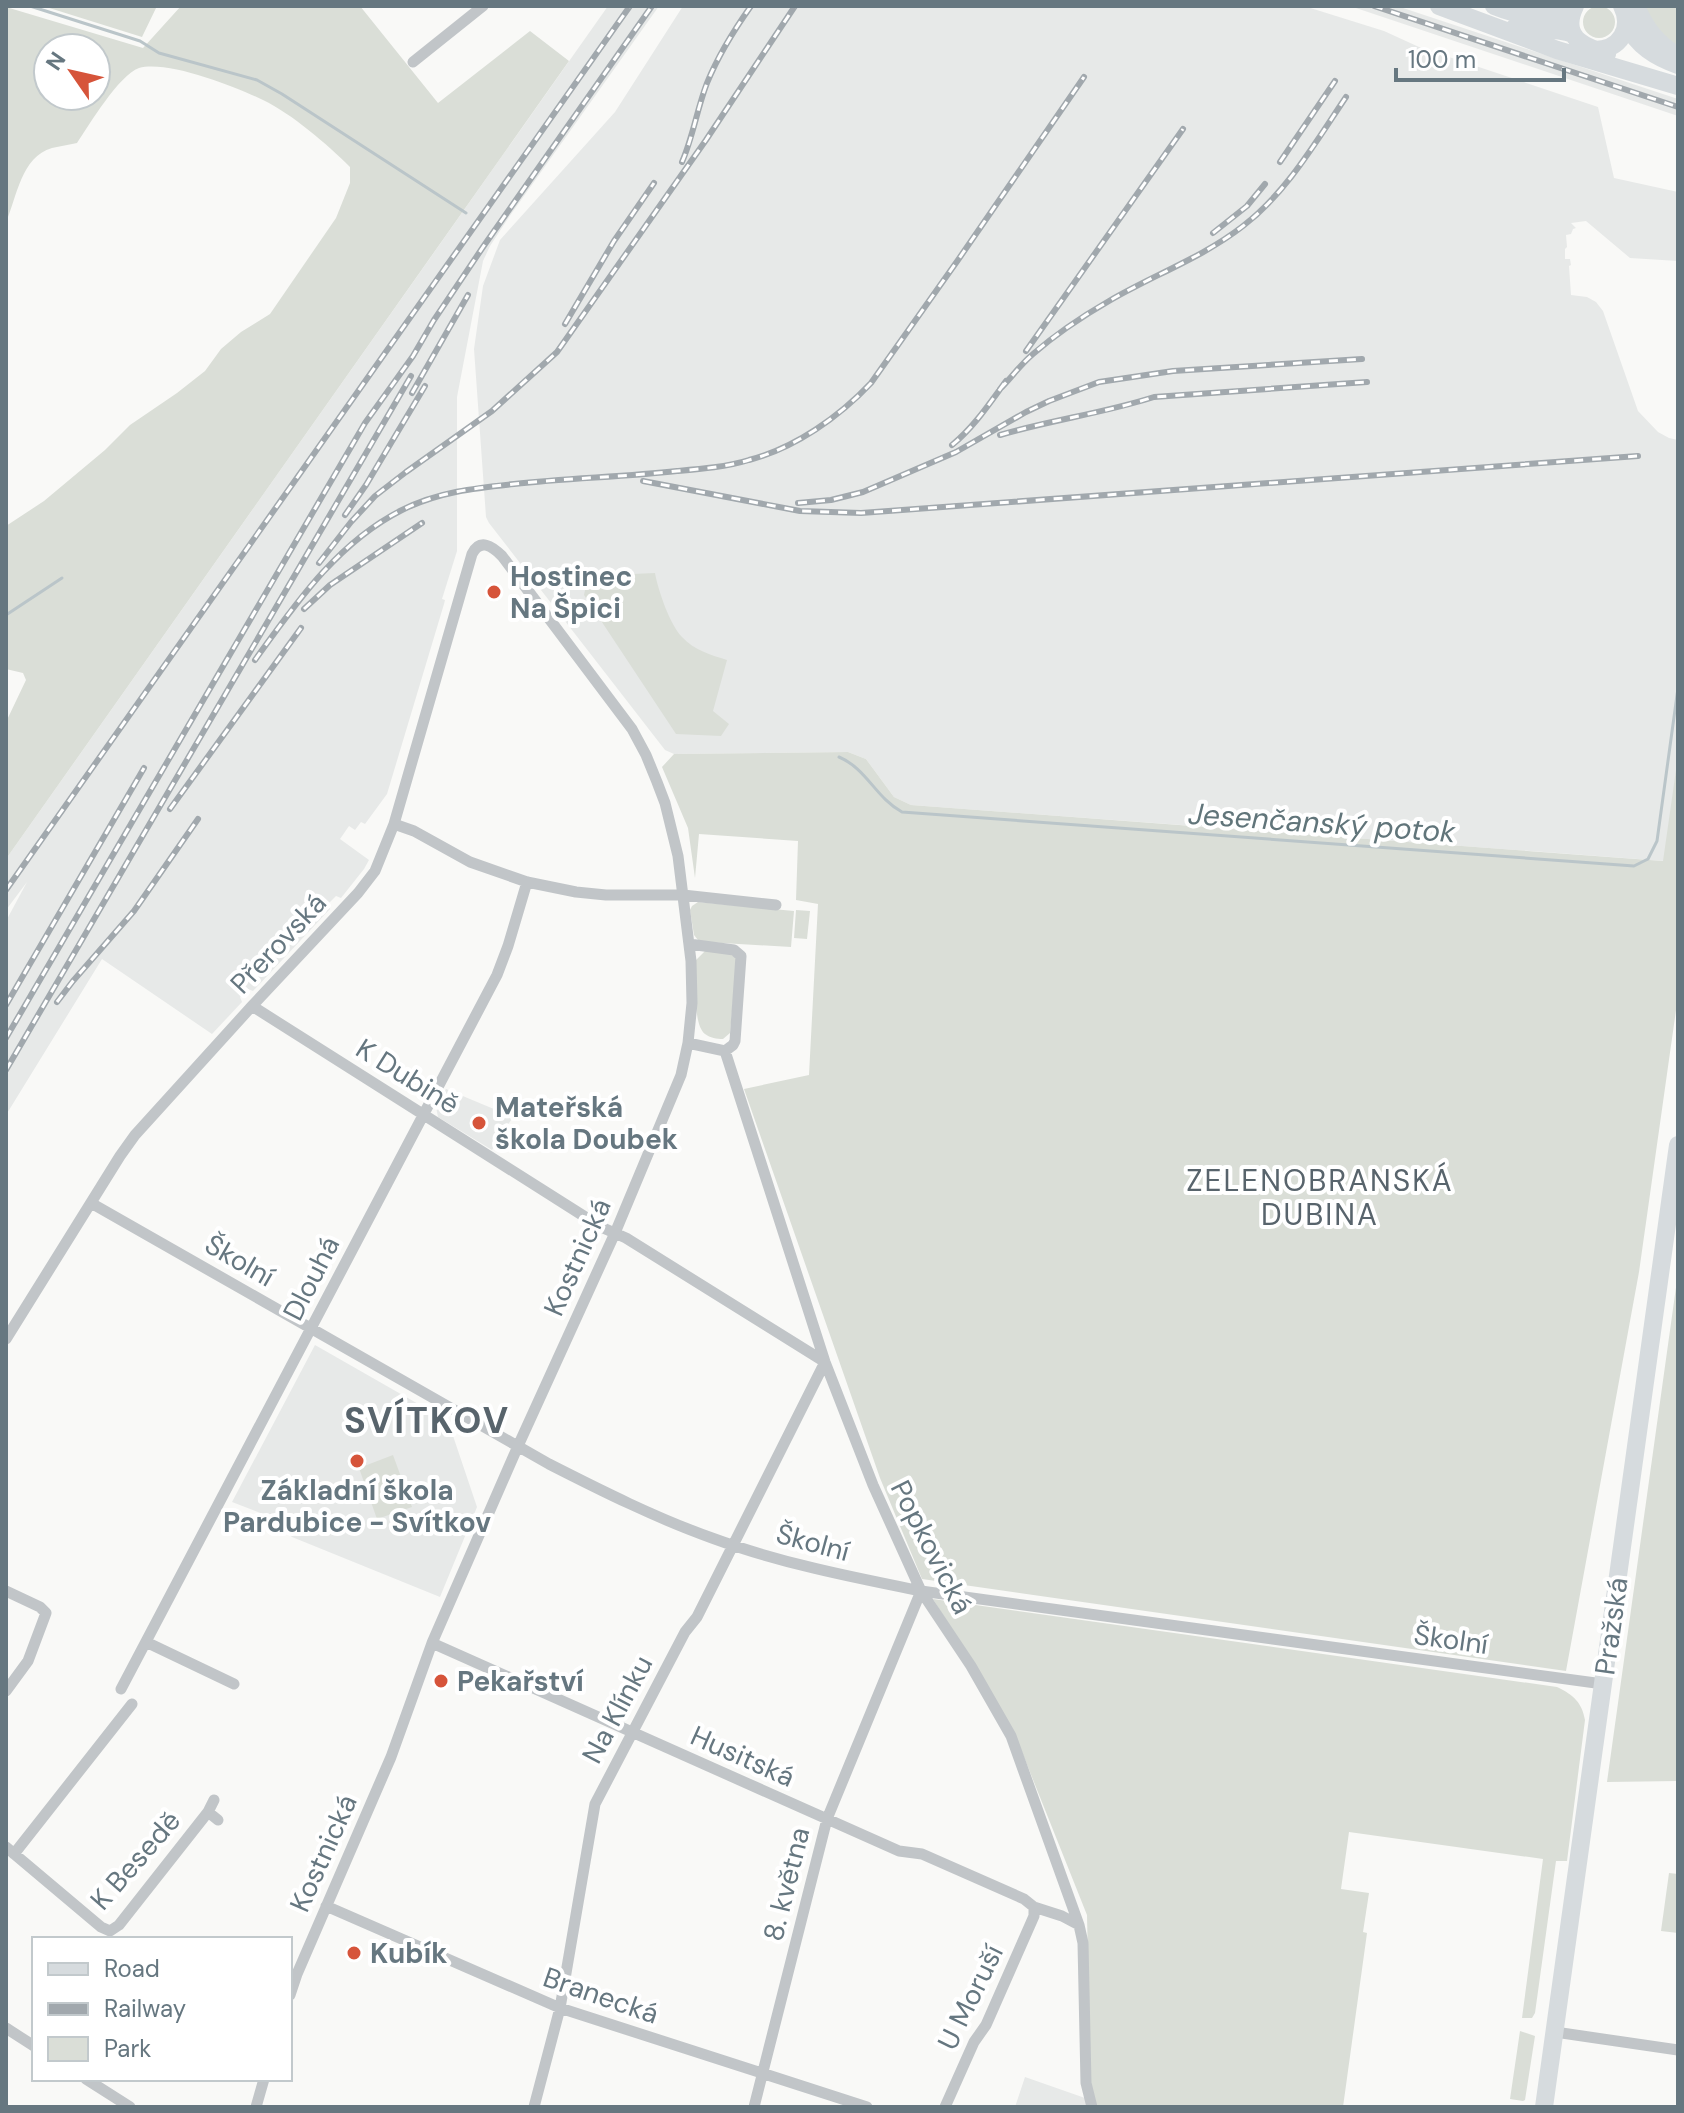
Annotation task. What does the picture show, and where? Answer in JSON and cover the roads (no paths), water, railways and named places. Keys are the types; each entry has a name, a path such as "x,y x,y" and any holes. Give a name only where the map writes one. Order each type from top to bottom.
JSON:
{"main road":[{"path":"1441,6 1516,27 1573,34"},
{"path":"1441,6 1557,50 1678,86"},
{"path":"1494,6 1517,14 1536,16 1562,13 1574,6"},
{"path":"1574,6 1570,19 1573,34 1580,43 1678,79"},
{"path":"1636,6 1651,35 1678,56"},
{"path":"1595,50 1608,48 1619,41 1626,30 1624,15"},
{"path":"1624,15 1632,35 1642,46 1678,65"},
{"name":"Pražská","path":"1544,2107 1678,1145"}],"street":[{"path":"413,62 483,6"},
{"name":"Přerovská","path":"6,1339 120,1156 144,1124 367,882 380,862 394,824 472,554 481,545 494,549"},
{"name":"Kostnická","path":"293,1974 391,1757 432,1643 676,1091 688,1043 692,1003 689,944 674,834 665,803 632,729 494,549"},
{"path":"394,824 414,831 470,862 527,882 606,895 683,895 776,905"},
{"name":"Dlouhá","path":"121,1689 497,975 527,882"},
{"path":"688,1043 725,1051 733,1045 741,956 734,950 689,944"},
{"name":"K Dubině","path":"252,1006 601,1227 825,1362"},
{"name":"Popkovická","path":"725,1051 825,1362 873,1485 921,1591 971,1666 1011,1736 1071,1899 1083,1943 1086,2083 1092,2107"},
{"name":"Školní","path":"91,1203 587,1484 733,1545 814,1569 921,1591 1603,1684"},
{"name":"Na Klínku","path":"534,2107 560,2008 598,1796 685,1632 697,1617 825,1362"},
{"path":"6,1591 43,1608 46,1613 28,1661 6,1691"},
{"name":"8. května","path":"754,2107 827,1819 921,1591"},
{"path":"146,1642 220,1671 234,1684"},
{"name":"Husitská","path":"432,1643 899,1851 922,1854 1079,1925"},
{"name":"K Besedě","path":"132,1704 10,1850 101,1927 110,1931 119,1925 208,1812 214,1800"},
{"path":"208,1812 218,1820"},
{"path":"1051,1912 1071,1899"},
{"name":"Branecká","path":"326,1906 560,2008 867,2107"},
{"name":"U Moruší","path":"945,2107 974,2042 986,2025 1034,1916 1034,1907"},
{"path":"6,2028 32,2045"},
{"path":"1555,2032 1678,2050"},
{"path":"89,2081 130,2107"},
{"path":"256,2107 263,2081"}],"waterway":[{"name":"Jesenčanský potok","path":"30,6 140,41 159,53 257,80 466,213"},
{"path":"6,615 62,578"},
{"name":"Jesenčanský potok","path":"839,757 849,762 902,812 1634,866 1648,859 1657,841 1678,688"}],"railway":[{"path":"6,890 630,6"},
{"path":"6,1038 365,423 413,356 483,247 652,6"},
{"path":"682,162 711,73 751,6"},
{"path":"319,563 375,496 492,411 557,352 706,140 795,6"},
{"path":"1374,6 1678,107"},
{"path":"255,660 303,596 338,556 379,523 416,504 485,487 731,464 766,455 815,430 845,408 871,383 1084,77"},
{"path":"1280,162 1335,81"},
{"path":"1000,389 1033,354 1080,319 1211,248 1259,213 1287,182 1346,97"},
{"path":"1026,351 1183,129"},
{"path":"565,324 614,241 654,183"},
{"path":"1213,233 1247,206 1265,184"},
{"path":"412,393 468,295"},
{"path":"798,503 831,500 863,492 956,452 1049,401 1099,382 1173,371 1362,359"},
{"path":"6,1070 411,376"},
{"path":"952,445 974,423 1006,381"},
{"path":"1000,435 1154,397 1367,382"},
{"path":"345,515 425,386"},
{"path":"643,481 800,511 861,513 1638,456"},
{"path":"304,609 330,585 422,523"},
{"path":"170,809 301,628"},
{"path":"6,1005 144,768"},
{"path":"57,1002 134,911 198,819"}],"place":[{"name":"Hostinec Na Špici","path":"494,592"},
{"name":"Mateřská škola Doubek","path":"479,1123"},
{"name":"Základní škola Pardubice - Svítkov","path":"357,1461"},
{"name":"Pekařství","path":"441,1681"},
{"name":"Kubík","path":"354,1953"}],"district":[{"name":"ZELENOBRANSKÁ DUBINA","path":"1320,1198"},
{"name":"SVÍTKOV","path":"427,1420"}]}
